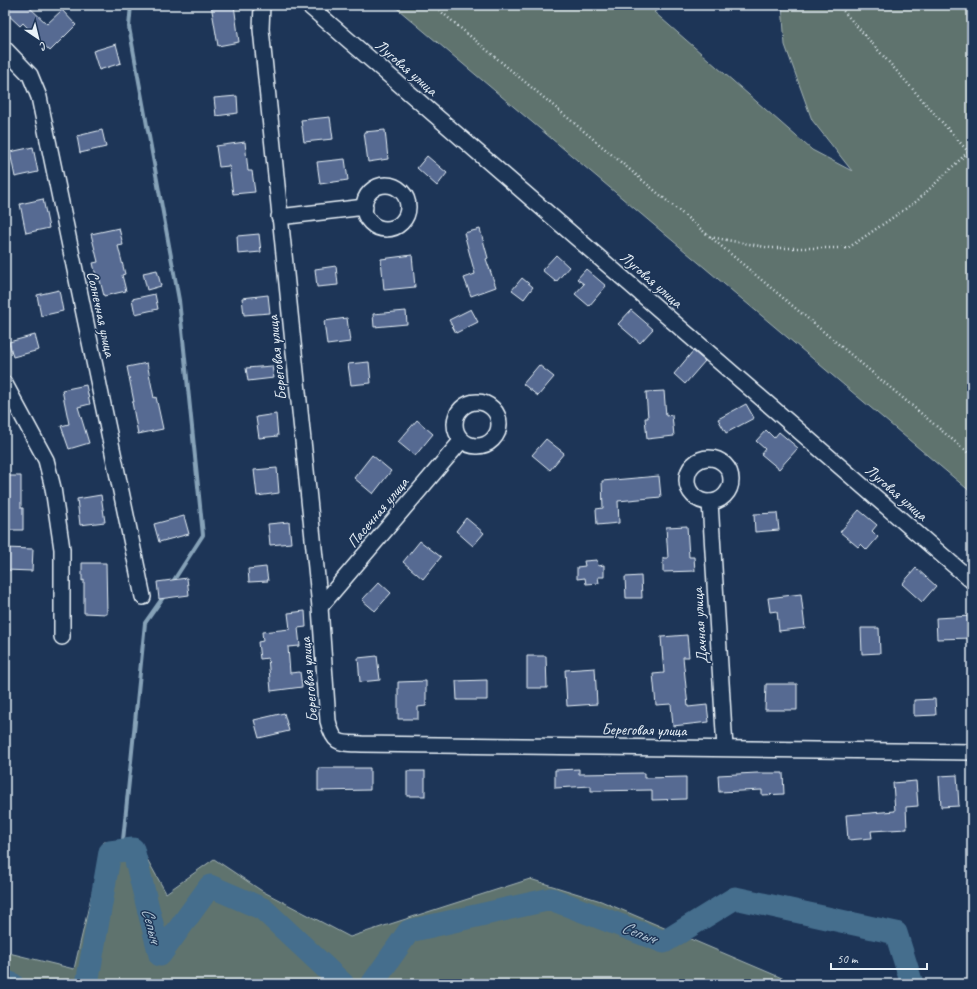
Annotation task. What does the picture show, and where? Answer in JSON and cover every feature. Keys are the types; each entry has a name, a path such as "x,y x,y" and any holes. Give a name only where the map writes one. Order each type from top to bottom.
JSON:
{"street":[{"name":"Береговая улица","path":"262,5 261,29 320,607 328,721 332,734 337,741 347,744 972,752"},
{"name":"Луговая улица","path":"308,5 972,581"},
{"name":"Солнечная улица","path":"5,49 30,75 39,97 143,597"},
{"path":"279,217 365,207"},
{"path":"5,384 46,460 53,488 62,549 62,637"},
{"name":"Пасечная улица","path":"320,607 462,440"},
{"name":"Дачная улица","path":"710,502 725,748"}],"path":[{"path":"433,5 972,456"},
{"path":"838,5 972,156"},
{"path":"710,236 771,248 848,248 917,201 968,152"}],"green space":[{"path":"393,5 666,5 654,12 812,150 852,171 812,120 785,45 782,5 972,5 972,493"},
{"path":"137,841 166,893 214,859 262,891 350,937 530,879 601,901 796,984 5,984 5,952 74,969 104,842"}],"building":[{"path":"5,5 27,5 47,24 62,10 76,25 50,51 23,23 20,26 5,12"},
{"path":"211,5 234,5 239,42 218,46"},
{"path":"116,44 121,63 99,70 93,51"},
{"path":"237,96 238,113 216,116 214,98"},
{"path":"330,117 333,139 304,142 301,120"},
{"path":"102,130 106,147 80,153 77,136"},
{"path":"385,130 388,159 368,162 364,132"},
{"path":"245,142 248,171 252,171 255,192 233,194 229,166 219,167 216,146"},
{"path":"33,147 38,172 15,177 10,152"},
{"path":"427,156 447,173 437,186 417,168"},
{"path":"345,159 348,180 320,184 317,162"},
{"path":"43,199 49,228 26,233 20,204"},
{"path":"119,228 123,245 118,246 125,274 122,275 126,291 104,296 100,280 97,280 93,263 98,262 91,234"},
{"path":"480,229 488,258 486,259 496,287 471,296 464,278 475,274 464,233"},
{"path":"259,234 261,252 238,254 237,236"},
{"path":"412,255 415,287 384,290 381,259"},
{"path":"556,255 569,267 556,282 542,270"},
{"path":"336,266 338,285 317,287 315,269"},
{"path":"586,269 606,286 589,306 575,294 584,284 577,279"},
{"path":"157,270 161,286 147,290 143,273"},
{"path":"522,278 533,287 524,299 512,290"},
{"path":"59,290 63,311 41,316 37,295"},
{"path":"155,294 158,309 135,314 132,299"},
{"path":"268,295 270,313 244,315 242,298"},
{"path":"471,309 478,322 456,333 449,320"},
{"path":"631,310 653,329 640,343 618,324"},
{"path":"406,311 407,324 374,327 373,314"},
{"path":"347,318 350,342 327,345 324,321"},
{"path":"35,335 39,350 13,357 9,342"},
{"path":"693,351 705,361 685,384 674,374"},
{"path":"369,362 371,383 351,385 348,364"},
{"path":"147,363 154,398 156,397 163,429 138,434 132,402 134,402 127,367"},
{"path":"539,365 554,377 538,396 523,384"},
{"path":"272,366 274,378 248,381 246,368"},
{"path":"86,385 90,404 78,407 89,443 69,449 61,426 69,424 62,390"},
{"path":"664,391 666,416 672,415 674,436 647,439 645,418 648,418 646,392"},
{"path":"746,404 754,418 726,433 718,419"},
{"path":"276,414 278,436 259,438 256,417"},
{"path":"417,420 433,434 415,456 398,442"},
{"path":"766,430 774,438 779,432 798,448 779,469 761,454 765,449 756,441"},
{"path":"546,439 564,453 550,470 532,455"},
{"path":"372,455 391,471 373,494 354,478"},
{"path":"277,468 279,493 257,496 254,470"},
{"path":"5,476 21,476 23,530 5,530"},
{"path":"659,476 661,497 618,501 619,523 597,525 596,509 603,508 602,481"},
{"path":"101,495 105,522 80,525 77,499"},
{"path":"859,510 877,525 872,531 878,537 867,550 861,544 858,547 840,532"},
{"path":"777,513 779,530 755,532 754,514"},
{"path":"184,516 189,534 159,542 154,524"},
{"path":"466,518 484,533 473,546 456,531"},
{"path":"289,522 291,543 270,545 268,524"},
{"path":"687,526 689,557 694,557 695,571 663,572 663,558 668,558 666,527"},
{"path":"420,541 441,557 423,579 403,562"},
{"path":"5,548 33,549 32,571 5,570"},
{"path":"597,560 598,566 604,565 604,577 598,577 599,583 586,584 585,578 577,579 577,567 585,566 584,561"},
{"path":"82,563 106,563 107,614 84,613 84,580 82,581"},
{"path":"266,567 268,581 249,582 248,569"},
{"path":"916,568 936,586 922,602 902,584"},
{"path":"641,576 642,598 626,598 625,577"},
{"path":"187,578 189,595 159,599 157,582"},
{"path":"379,582 391,593 375,611 362,600"},
{"path":"801,594 805,628 779,631 777,611 770,612 768,598"},
{"path":"305,611 306,627 298,628 300,646 288,647 290,673 300,672 302,687 271,691 268,658 260,659 258,642 263,641 262,632 290,629 288,613"},
{"path":"972,616 972,638 937,639 936,618"},
{"path":"861,628 879,628 880,653 862,654"},
{"path":"687,635 689,657 683,657 688,707 707,705 709,722 673,726 671,704 656,705 653,674 664,673 661,637"},
{"path":"377,656 380,680 360,682 358,658"},
{"path":"527,656 546,656 547,688 527,688"},
{"path":"595,668 597,704 567,706 565,670"},
{"path":"487,680 487,700 457,700 456,681"},
{"path":"426,681 426,706 418,707 418,719 398,719 398,682"},
{"path":"766,684 797,684 797,710 765,710"},
{"path":"935,699 936,715 914,716 914,700"},
{"path":"284,713 289,731 259,738 254,720"},
{"path":"318,768 370,768 370,790 318,791"},
{"path":"579,769 579,774 644,773 644,778 686,777 686,799 652,800 652,790 591,791 591,786 555,788 555,770"},
{"path":"407,771 425,771 425,796 407,796"},
{"path":"783,773 784,794 762,795 762,790 719,792 718,775"},
{"path":"957,775 959,806 941,807 939,776"},
{"path":"916,781 918,806 906,807 907,829 871,831 872,838 848,840 846,815 895,811 893,783"}],"waterway":[{"path":"131,5 129,27 179,300 203,535 172,583"},
{"path":"122,850 145,623 164,596"},
{"name":"Сепыч","path":"87,984 110,852 133,849 160,955 210,886 263,909 343,984"},
{"name":"Сепыч","path":"372,984 409,931 551,899 664,942 735,898 896,933 912,984"},
{"name":"Сепыч","path":"5,981 12,984"}]}
